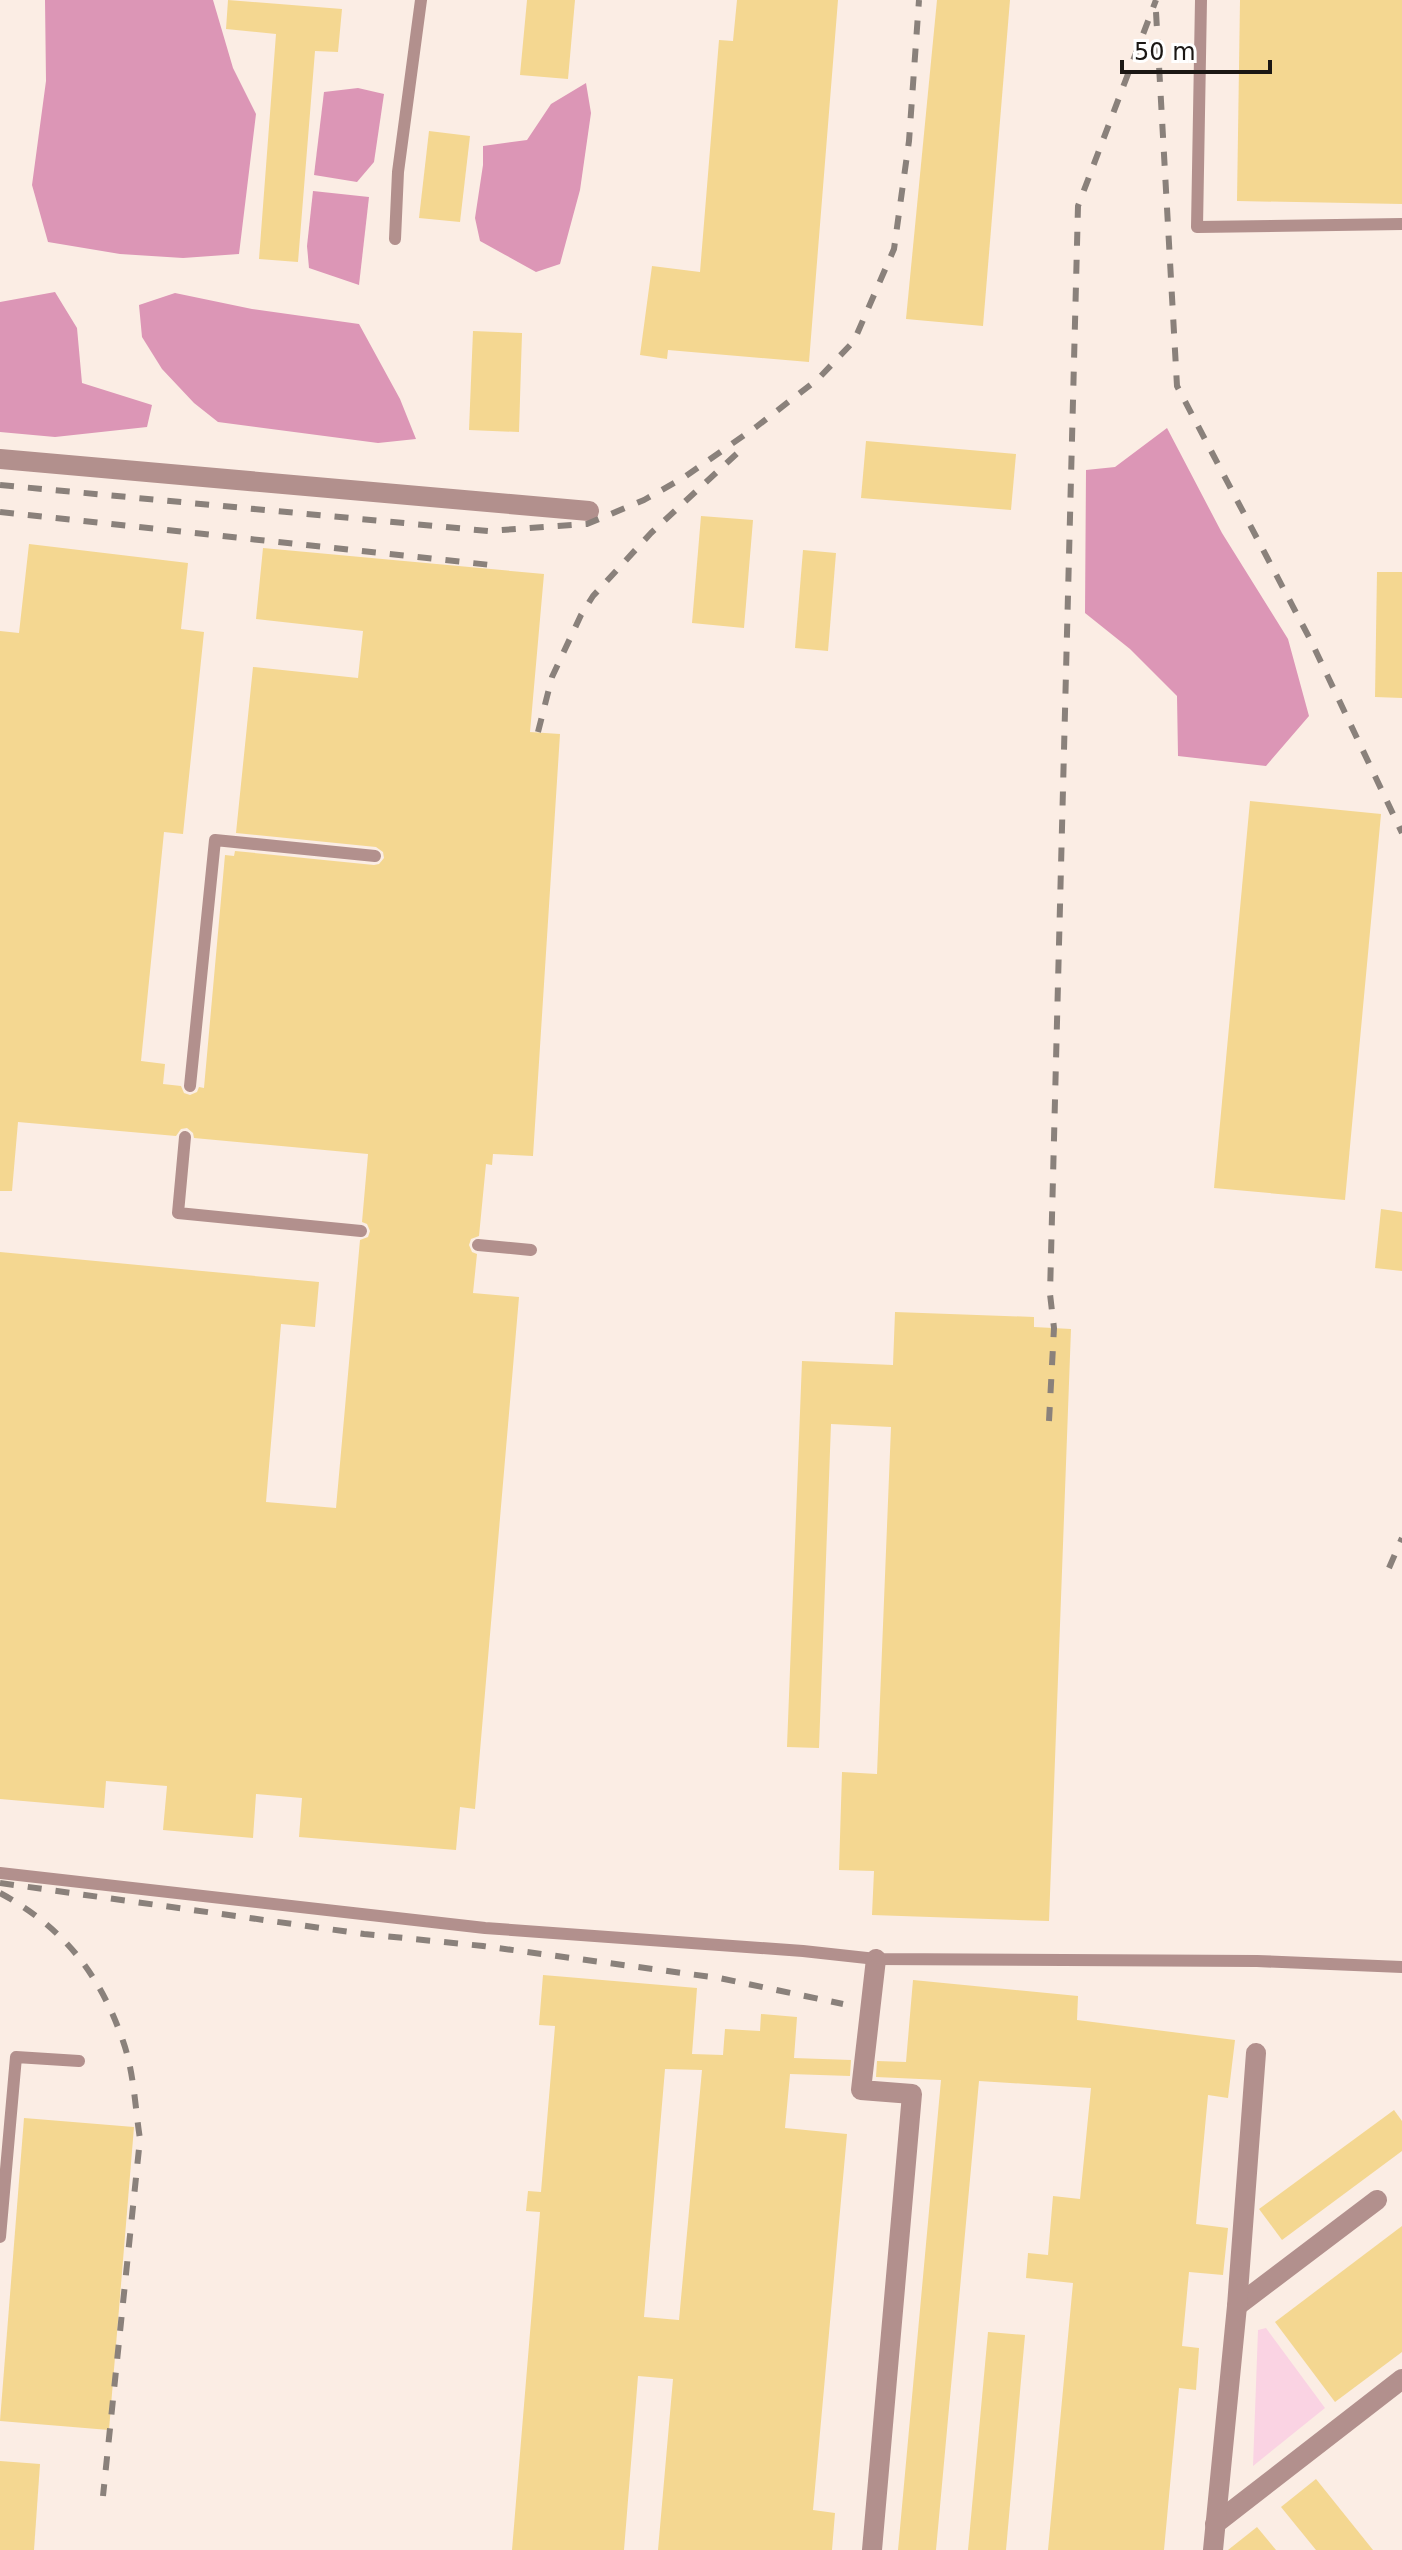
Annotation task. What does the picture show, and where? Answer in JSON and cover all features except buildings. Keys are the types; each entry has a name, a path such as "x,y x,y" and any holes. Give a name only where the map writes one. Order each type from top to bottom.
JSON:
{"street":[{"path":"0,459 589,511"},
{"path":"872,2550 912,2094 861,2090 876,1959"},
{"path":"1213,2550 1237,2306 1256,2053"},
{"path":"1237,2306 1377,2200"},
{"path":"1215,2524 1402,2379"}],"lane":[{"path":"395,239 398,172 421,0"},
{"path":"1201,0 1197,227 1402,224"},
{"path":"190,1086 215,840 375,856"},
{"path":"185,1137 178,1213 361,1231"},
{"path":"478,1245 531,1250"},
{"path":"0,1873 485,1928 876,1959 1257,1961 1402,1967"},
{"path":"0,2237 16,2057 79,2061"}],"shaded area":[{"path":"45,0 213,0 233,68 256,114 239,254 183,258 120,254 48,242 32,185 46,81"},
{"path":"586,83 591,113 580,190 560,264 536,272 480,241 475,218 483,146 527,140 551,104"},
{"path":"358,88 384,94 374,162 357,182 314,175 324,92"},
{"path":"313,191 369,197 359,285 309,268 307,246"},
{"path":"55,292 77,328 82,383 152,405 147,427 55,437 0,432 0,302"},
{"path":"175,293 252,309 359,324 400,399 416,439 378,443 218,422 194,403 162,369 142,337 139,305"},
{"path":"1167,428 1222,533 1288,639 1309,716 1266,766 1178,756 1177,696 1130,649 1085,613 1086,470 1115,467"},
{"path":"1266,2328 1325,2408 1253,2466 1258,2330"}],"railway":[{"path":"0,485 488,531 587,524 644,500 683,478 756,427 818,379 854,341 894,249 909,141 919,0"},
{"path":"1049,1421 1054,1328 1050,1294 1078,206 1156,0"},
{"path":"1156,12 1177,386 1311,641 1402,833"},
{"path":"538,732 552,677 593,596 651,533 744,447"},
{"path":"0,512 500,566"},
{"path":"1389,1568 1402,1538"},
{"path":"0,1883 364,1934 483,1946 719,1978 843,2004"},
{"path":"0,1893 43,1921 61,1937 91,1974 114,2017 132,2077 140,2139 103,2496"}]}
